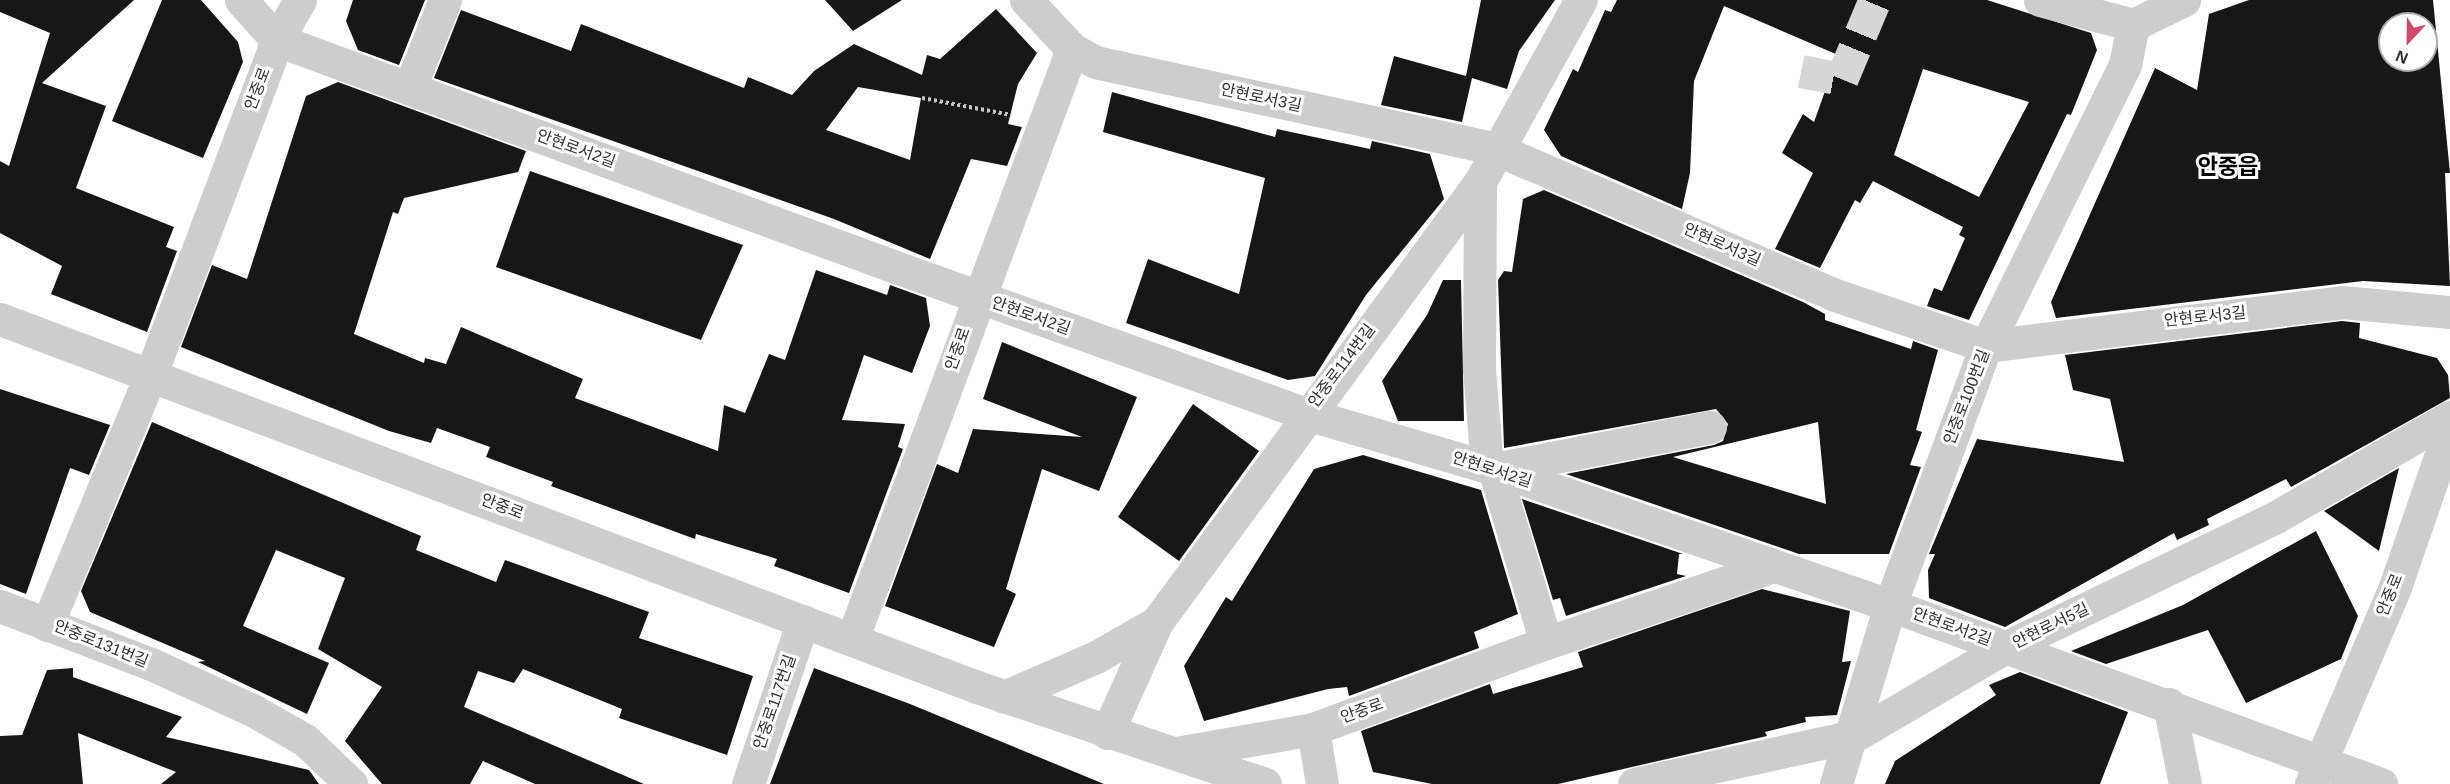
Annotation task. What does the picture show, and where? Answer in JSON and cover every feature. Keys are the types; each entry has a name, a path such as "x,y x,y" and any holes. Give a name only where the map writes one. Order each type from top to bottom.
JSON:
{"street":[{"name":"안현로서2길","path":"241,0 277,40 977,297 1306,414 1490,468 2006,647"},
{"path":"277,40 300,0"},
{"path":"410,87 445,0"},
{"name":"안현로서3길","path":"1026,0 1072,50 1095,62 1496,149 1696,233 1835,295 1986,346 2342,302 2450,312"},
{"name":"안중로114번길","path":"1107,733 1157,622 1306,414 1480,183 1496,149 1581,0"},
{"path":"2040,0 2133,25 2184,0"},
{"name":"안중로100번길","path":"1836,784 1854,736 1890,605 1986,346 2125,65 2133,25"},
{"name":"안중로","path":"151,374 277,40"},
{"name":"안현로서2길","path":"977,297 1072,50"},
{"path":"1480,183 1479,369 1490,468 1546,643"},
{"path":"1696,233 1728,270"},
{"name":"안중로","path":"853,637 977,297"},
{"name":"안중로","path":"0,319 803,621 853,637 1004,697 1265,784"},
{"name":"안중로131번길","path":"151,374 47,624 254,711 305,740 342,780"},
{"name":"안현로서5길","path":"1634,784 1854,736 2006,647 2276,517 2450,417"},
{"path":"1490,468 1710,427"},
{"name":"안중로","path":"2316,772 2395,587 2450,428"},
{"name":"안중로","path":"1172,754 1313,729 1546,643 1770,567"},
{"path":"0,606 47,624"},
{"name":"안중로117번길","path":"748,784 803,621"},
{"path":"1004,697 1096,657 1157,622"},
{"path":"2006,647 2169,704 2316,772 2381,784"},
{"path":"2169,704 2185,784"},
{"path":"1313,729 1322,784"}],"path":[{"path":"922,98 1044,121"}],"building":[{"path":"0,0 134,0 42,83 106,106 76,188 174,227 166,247 177,251 147,332 51,294 62,266 0,233 0,161 9,166 50,33 0,12"},
{"path":"162,0 201,0 238,42 243,62 203,158 112,121"},
{"path":"353,0 425,0 399,65 358,50 346,21"},
{"path":"825,0 902,0 853,31"},
{"path":"1481,0 1555,0 1519,51 1507,89 1472,78 1462,122 1381,105 1394,56 1466,76"},
{"path":"1617,0 1987,0 2091,33 2097,50 2071,115 2067,114 1969,320 1927,306 1934,288 1942,291 1965,238 1959,235 1963,227 1873,181 1860,203 1855,200 1820,268 1775,249 1813,173 1782,153 1803,114 1814,122 1838,55 1724,6 1694,81 1690,173 1682,209 1561,156 1544,130 1573,69 1578,72 1605,10 1611,12","holes":["1923,69 2029,102 1979,197 1894,155"]},
{"path":"2249,0 2433,0 2434,12 2378,12 2378,72 2438,72 2438,51 2450,173 2445,173 2450,286 2363,281 2056,318 2051,302 2155,68 2197,90 2209,14"},
{"path":"996,9 1037,53 1018,84 1008,124 1022,127 1007,166 971,159 930,259 834,219 434,78 461,10 571,51 581,24 744,88 748,77 792,95 814,71 854,44 922,75 927,55 940,59","holes":["858,87 921,98 910,160 826,130"]},
{"path":"338,82 526,151 518,172 404,198 398,214 393,212 354,334 424,363 425,358 446,364 461,327 583,379 575,398 718,451 724,405 745,413 769,354 785,360 816,270 887,295 890,285 926,298 930,326 912,373 864,355 842,420 905,424 898,447 903,449 849,593 774,566 777,559 696,534 695,539 551,486 553,482 486,457 490,447 437,428 431,443 389,431 181,347 212,265 247,279 306,96"},
{"path":"1112,92 1275,137 1277,129 1370,149 1372,141 1430,154 1444,199 1366,295 1315,376 1288,380 1126,323 1148,259 1239,294 1265,178 1103,132"},
{"path":"530,171 743,245 701,340 496,267"},
{"path":"1544,190 1803,302 1825,314 1825,320 1911,349 1913,341 1938,350 1916,430 1922,432 1910,465 1921,467 1889,554 1799,554 1566,474 1714,445 1723,441 1728,424 1716,409 1504,448 1498,280 1504,271 1512,272 1523,199","holes":["1818,422 1826,504 1673,457"]},
{"path":"1443,280 1461,280 1464,421 1398,421 1382,381 1427,315"},
{"path":"2342,321 2360,323 2359,338 2437,358 2448,375 2450,398 2291,487 2286,479 2207,519 2209,525 2177,540 2174,533 2005,627 1929,598 1928,570 1935,554 1929,554 1977,439 2124,462 2110,399 2073,390 2065,355"},
{"path":"1002,342 1137,397 1099,491 1042,469 1006,589 1016,594 994,647 885,606 937,464 958,473 973,429 1082,437 983,399"},
{"path":"0,389 110,425 89,475 70,468 26,594 0,584"},
{"path":"1193,404 1259,451 1179,561 1118,517"},
{"path":"152,422 421,536 416,550 496,582 505,560 649,612 639,638 753,676 727,755 619,718 622,709 523,669 514,683 478,671 464,707 644,784 535,784 483,761 470,784 382,784 345,741 382,687 318,649 345,578 276,550 243,626 329,663 307,714 198,662 205,661 90,612 81,591"},
{"path":"1363,455 1481,490 1518,614 1474,632 1479,648 1349,696 1347,687 1328,689 1204,721 1184,666 1226,597 1232,601 1314,469"},
{"path":"2399,468 2379,551 2324,511"},
{"path":"1522,499 1683,554 1679,554 1677,574 1686,576 1566,616 1560,598 1553,600"},
{"path":"2316,531 2358,616 2341,659 2246,703 2208,630 2106,664 2071,651 2183,605"},
{"path":"1762,589 1850,611 1842,662 1851,661 1837,715 1805,717 1806,722 1765,732 1767,736 1558,784 1432,784 1373,772 1361,731 1490,684 1493,694 1583,667 1578,652"},
{"path":"73,668 73,677 182,717 166,737 309,770 319,784 161,784 176,772 78,733 83,784 0,784 0,736 22,735 47,670"},
{"path":"814,668 910,704 1104,784 770,784"},
{"path":"2020,672 2128,712 2100,784 1885,784 1895,761 1996,695 1989,685"}],"tunnel":[{"path":"1801,71 1842,79 1875,0"}],"district":[{"name":"안중읍","path":"2228,167"}]}
